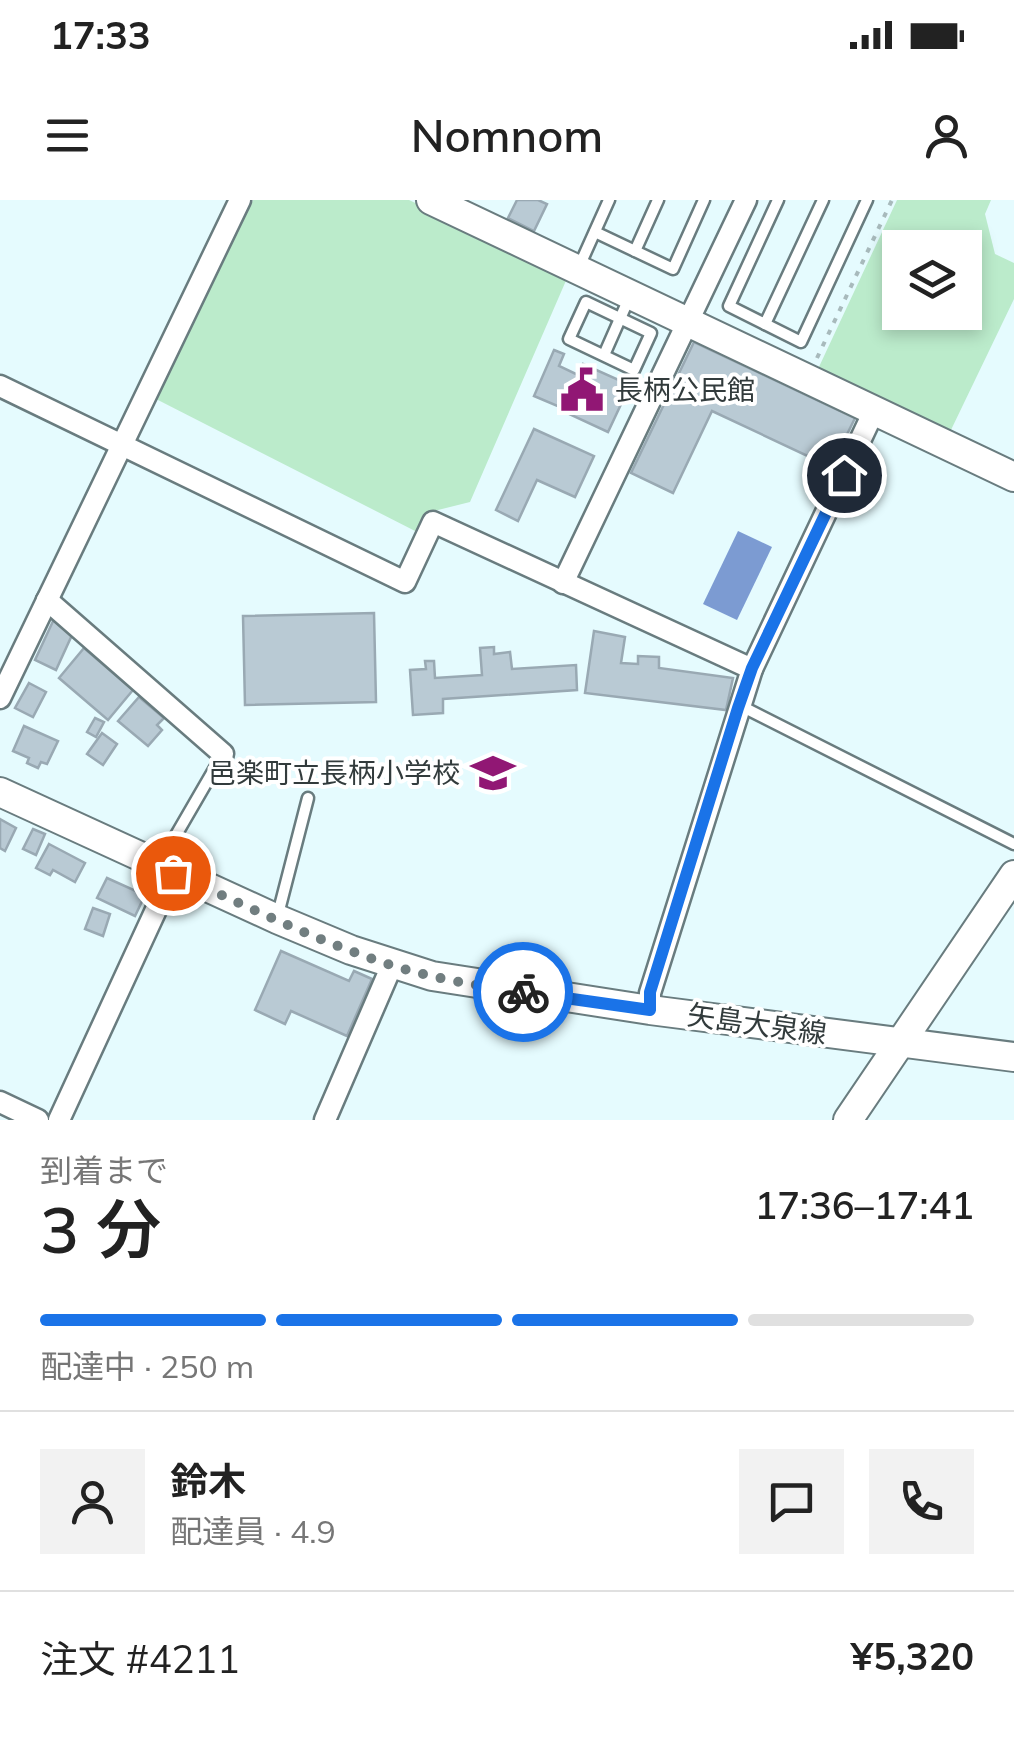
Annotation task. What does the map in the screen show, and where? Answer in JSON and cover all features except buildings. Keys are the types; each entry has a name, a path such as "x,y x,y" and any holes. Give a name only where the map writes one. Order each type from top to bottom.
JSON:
{"main road":[{"path":"431,200 578,270 625,307 687,322 1014,477"},
{"name":"矢島大泉線","path":"0,792 277,920 392,965 477,986 1014,1057"},
{"path":"848,1120 1014,875"}],"street":[{"path":"0,698 240,200"},
{"path":"563,583 746,200"},
{"path":"0,386 405,582 434,522 752,668"},
{"path":"650,1010 650,992 752,668 874,410"},
{"path":"47,600 223,754"},
{"path":"59,1120 165,869"},
{"path":"325,1120 392,965"},
{"path":"0,1102 38,1120"}],"lane":[{"path":"578,270 609,200"},
{"path":"634,250 658,200"},
{"path":"595,232 673,269 704,200"},
{"path":"778,200 729,306 801,342 867,200"},
{"path":"765,324 823,200"},
{"path":"586,302 625,307 652,334 634,370 604,356 568,339 586,302"},
{"path":"604,356 625,307"},
{"path":"739,705 1014,844"},
{"path":"165,869 223,754"},
{"path":"277,920 308,798"}],"path":[{"path":"811,370 892,200"}],"green space":[{"path":"253,200 409,200 568,276 470,502 430,512 419,533 156,399"},
{"path":"897,200 991,200 985,214 995,254 1014,263 1014,299 950,432 818,369 882,232 882,330 982,330 982,230 883,230"}],"water":[{"path":"738,531 772,547 737,620 703,604"}],"way so far":[{"path":"173,873 277,920 392,965 477,986 523,992"}],"place":[{"name":"長柄公民館","path":"582,390"},
{"name":"邑楽町立長柄小学校","path":"493,773"}],"route":[{"path":"523,992 650,1010 650,992 752,668 844,475"}]}
